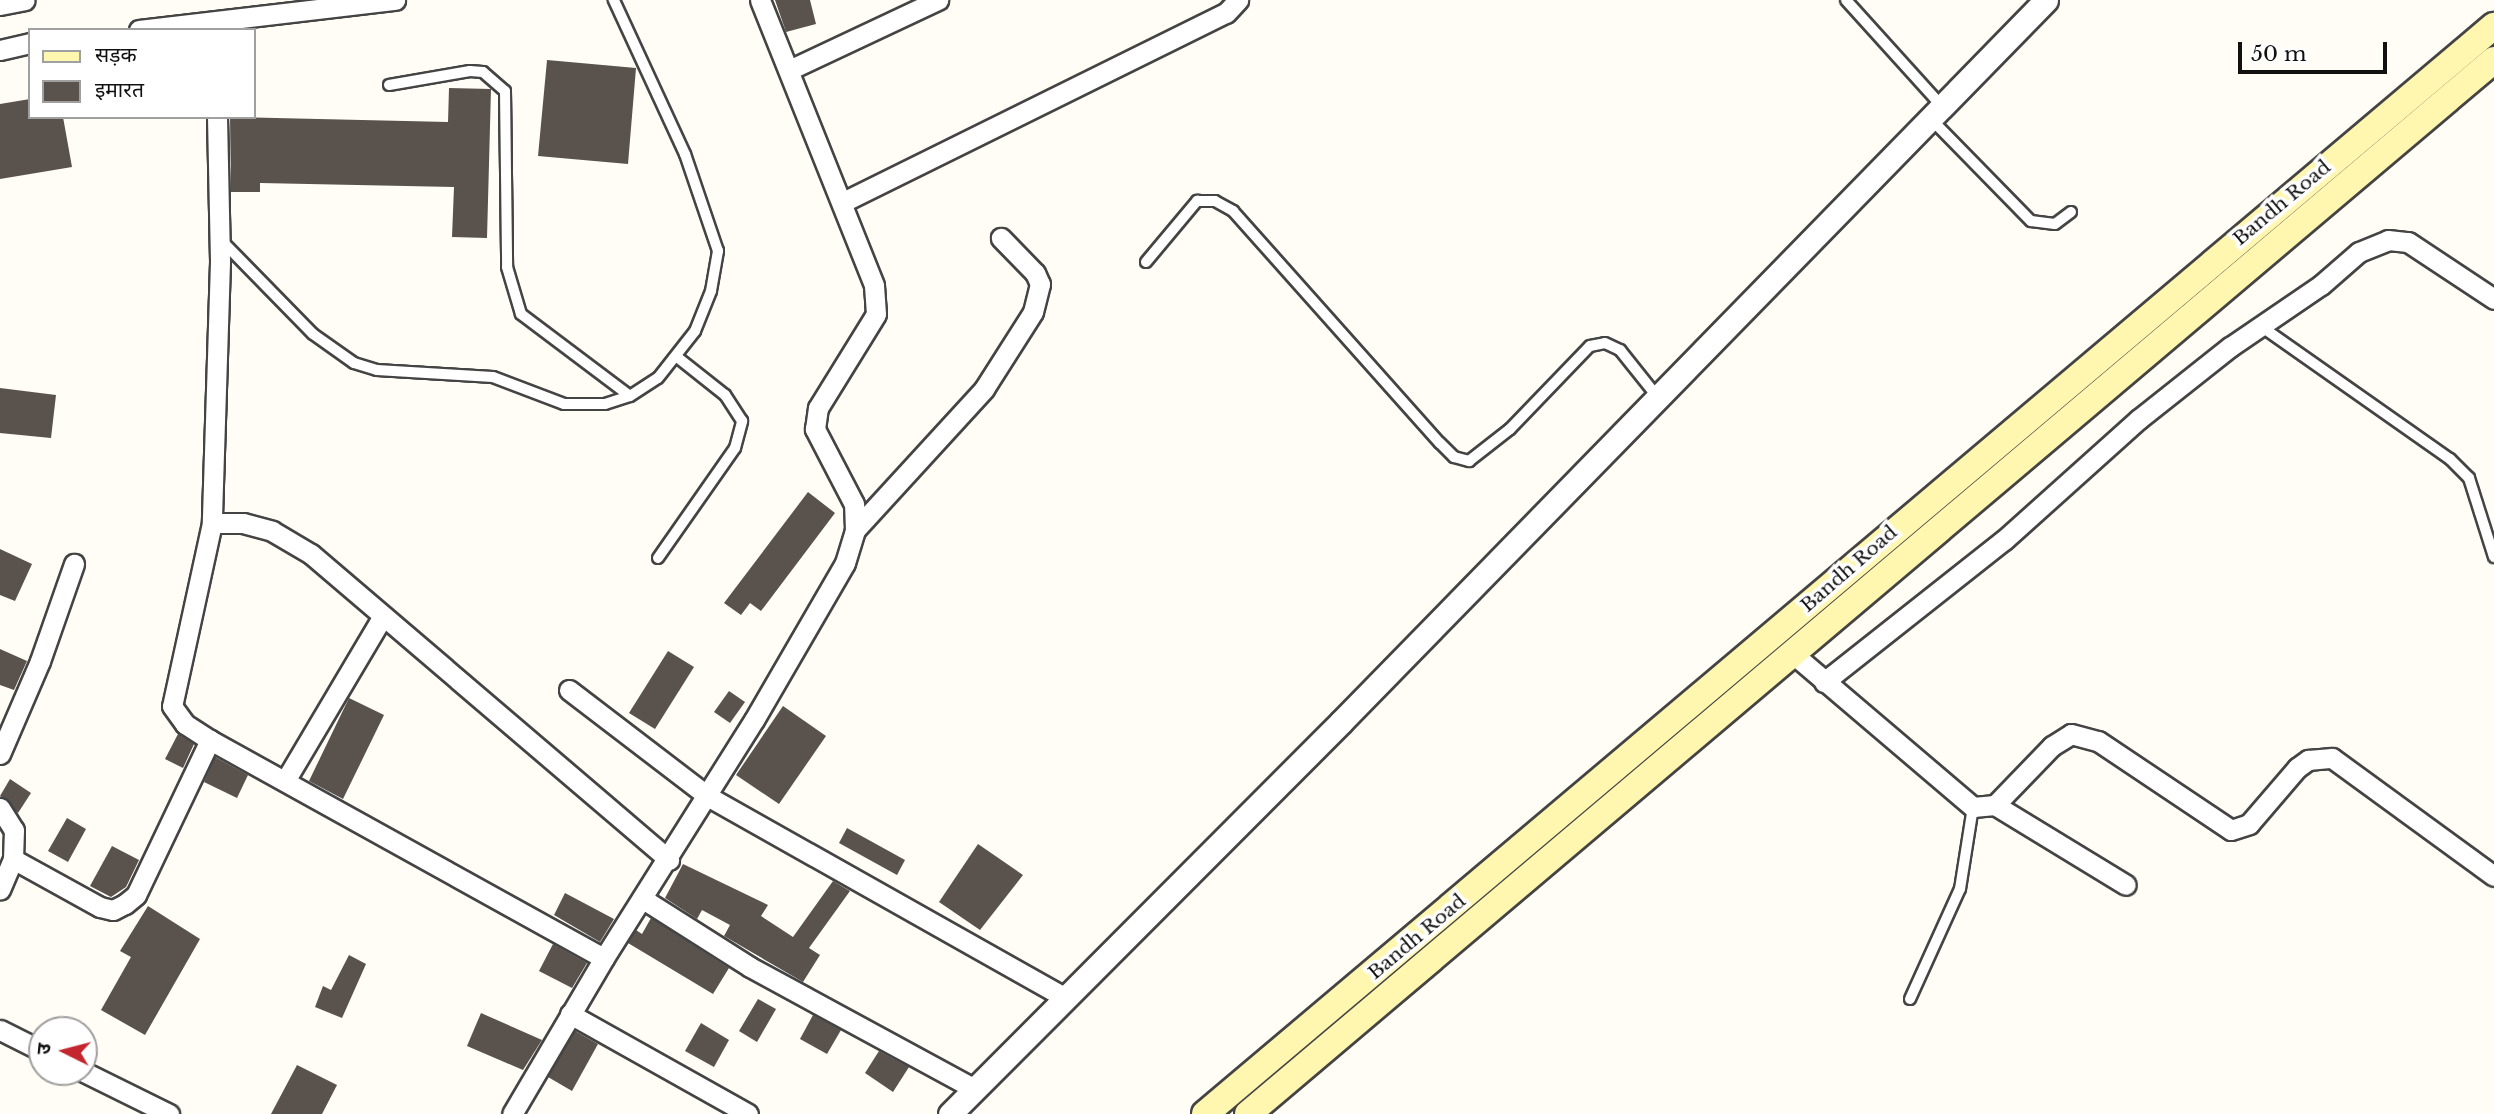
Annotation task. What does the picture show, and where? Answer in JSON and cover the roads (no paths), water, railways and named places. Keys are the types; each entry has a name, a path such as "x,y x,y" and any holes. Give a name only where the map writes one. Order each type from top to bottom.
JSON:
{"main road":[{"name":"Bandh Road","path":"1215,1111 2494,26"},
{"name":"Bandh Road","path":"1248,1114 2494,60"}],"street":[{"path":"0,5 25,0"},
{"path":"170,28 216,25 395,0"},
{"path":"512,1114 604,958 709,797 845,563 855,530 854,504 815,429 818,408 876,314 874,285 760,0"},
{"path":"789,70 938,0"},
{"path":"843,202 1226,13 1238,0"},
{"path":"950,1114 1341,722 1934,110 2046,0"},
{"path":"0,50 28,43"},
{"path":"217,119 220,239 212,523 172,692 177,716 211,740 285,782 604,958"},
{"path":"855,530 984,389 1033,312 1040,284 1035,273 1001,238"},
{"path":"1824,682 2004,540 2139,419 2230,346 2262,327 2359,252 2388,240 2422,248 2494,299"},
{"path":"212,523 243,523 272,531 311,554 668,860"},
{"path":"0,754 40,661 74,564"},
{"path":"285,782 383,615"},
{"path":"1792,653 1972,807 1995,805 2126,885"},
{"path":"569,690 709,797 1065,998"},
{"path":"1995,805 2052,746 2071,734 2098,741 2231,830 2249,824 2297,768 2308,761 2332,758 2494,876"},
{"path":"13,859 100,907 113,909 125,904 136,895 211,740"},
{"path":"0,808 14,830 13,859 0,889"},
{"path":"643,899 750,967 975,1089"},
{"path":"570,1014 748,1114"},
{"path":"0,1030 28,1044"},
{"path":"98,1079 169,1114"}],"lane":[{"path":"220,239 313,334 354,363 377,370 493,377 564,404 605,404 630,396 658,378 677,358 695,331 711,291 718,251 685,154 614,0"},
{"path":"1846,0 1934,110 2031,221 2055,224 2071,212"},
{"path":"389,85 470,71 483,72 505,91 507,267 521,314 630,396"},
{"path":"1146,262 1197,201 1215,201 1233,211 1440,443 1454,457 1469,461 1510,429 1590,346 1605,344 1620,350 1656,395"},
{"path":"2262,327 2450,459 2475,490 2494,557"},
{"path":"658,558 735,448 742,421 725,395 677,358"},
{"path":"1910,999 1960,889 1972,807"}]}
